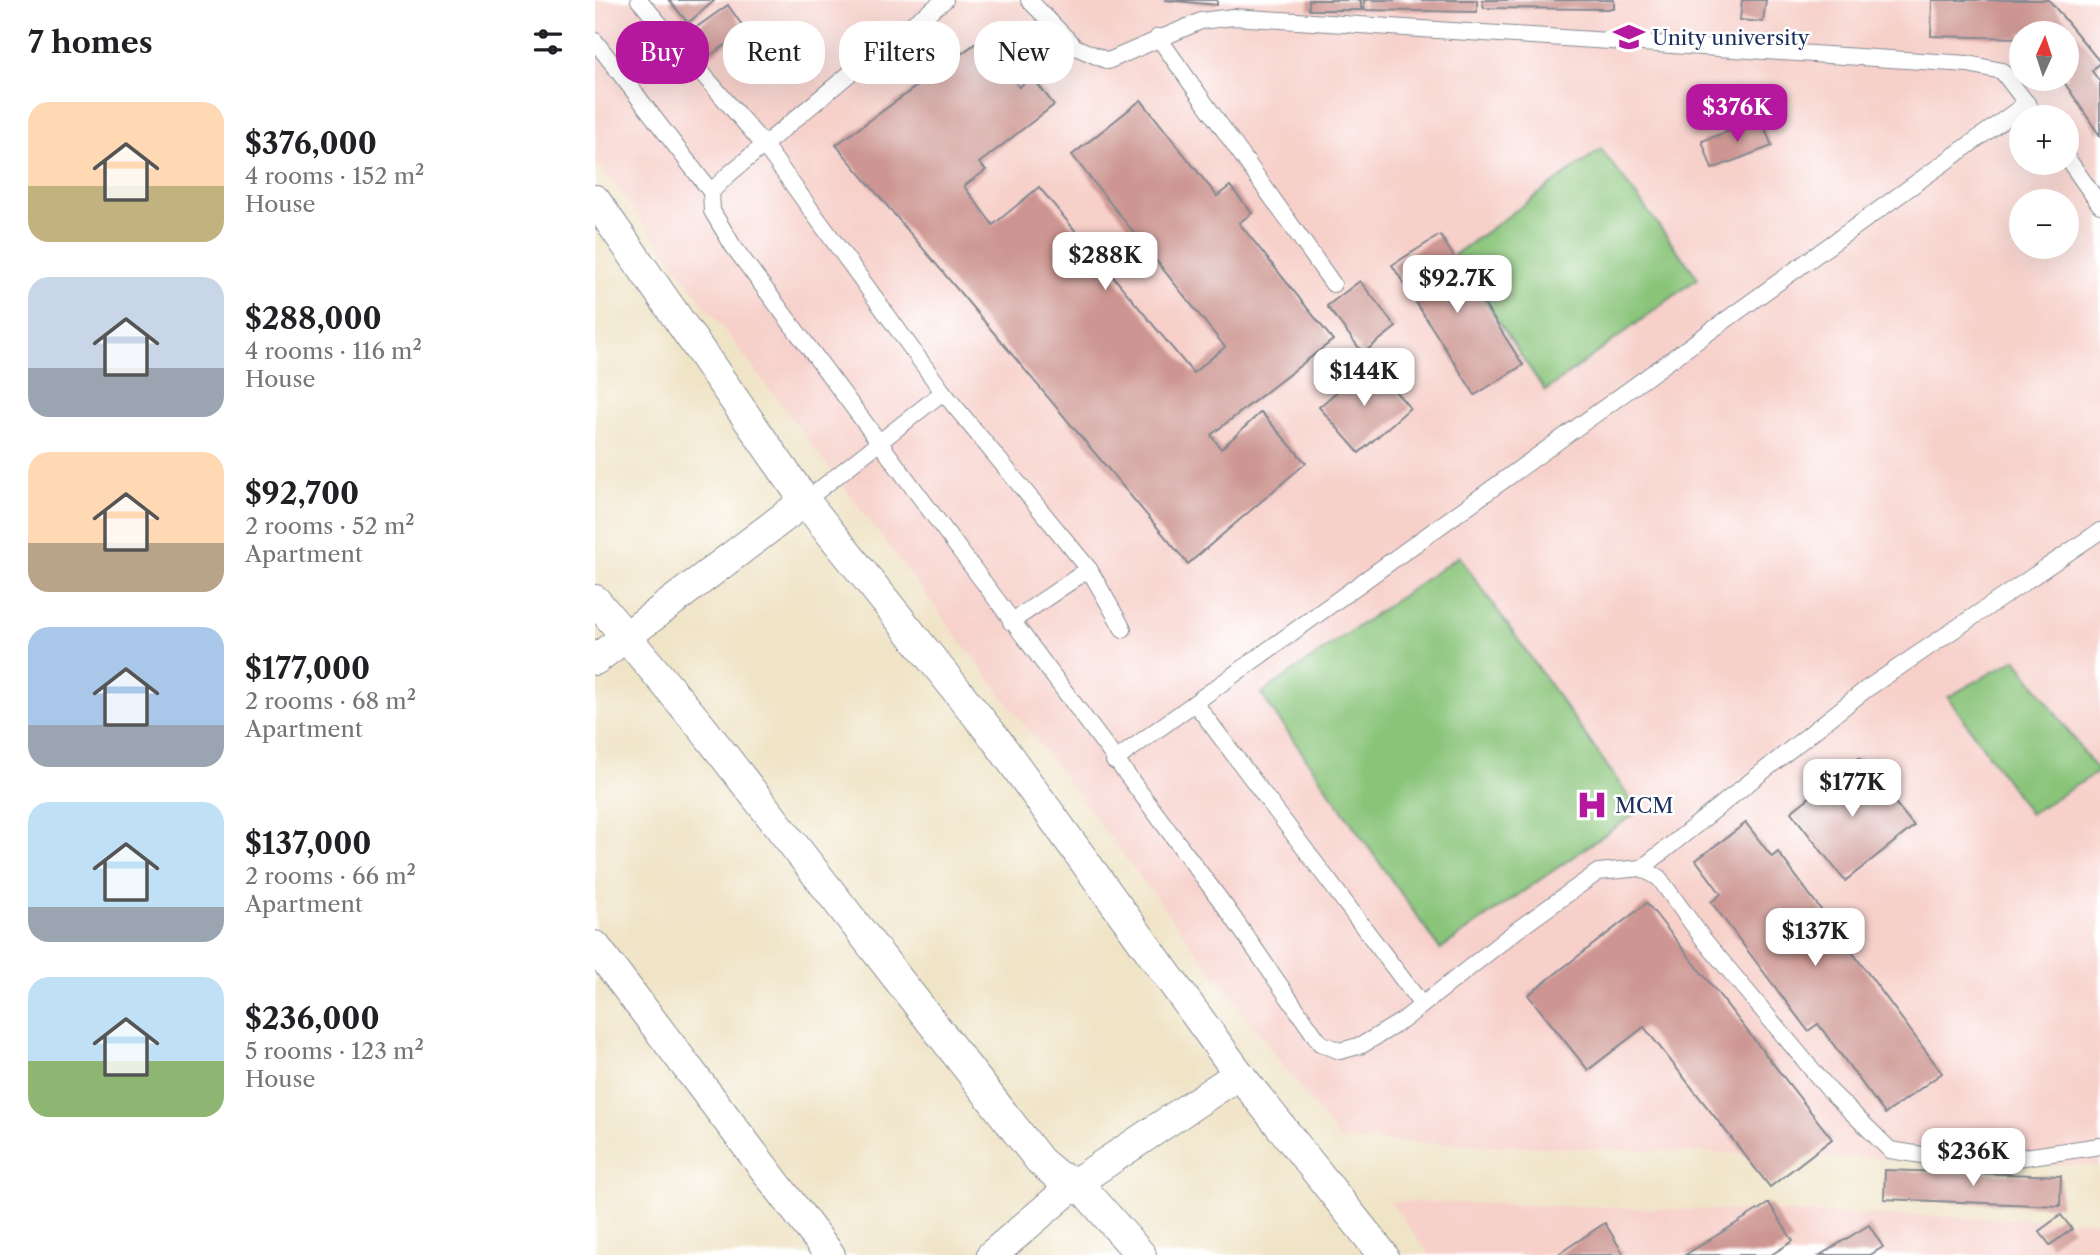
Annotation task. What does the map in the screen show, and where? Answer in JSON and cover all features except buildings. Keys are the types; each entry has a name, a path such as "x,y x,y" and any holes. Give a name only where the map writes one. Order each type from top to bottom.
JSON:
{"street":[{"path":"595,200 806,501 995,738 1239,1074 1383,1255"},
{"path":"595,660 806,501"},
{"path":"595,600 700,725 1040,1161 1059,1177 1077,1182 1140,1255"},
{"path":"595,946 830,1255"},
{"path":"992,1255 1077,1182 1239,1074"}],"lane":[{"path":"639,0 764,145 943,392 1089,569 1123,629"},
{"path":"711,192 884,46 945,0"},
{"path":"1029,0 1075,47 1108,61 1158,37 1201,22 1233,17 1938,61 2002,71 2027,103 1114,761"},
{"path":"1158,37 1333,284"},
{"path":"595,41 711,192 712,211 733,246 1275,974 1320,1043 1340,1051 1362,1045 1422,1005 1517,930 1598,872 1642,869 1659,878 1704,940 1830,1091 1890,1150 1941,1158 2018,1158 2100,1146"},
{"path":"2079,175 2100,205"},
{"path":"806,501 943,392"},
{"path":"1642,869 1865,690 2100,531"},
{"path":"1011,622 1089,569"},
{"path":"1195,703 1422,1005"}],"shaded area":[{"name":"MCM","path":"595,0 2100,0 2100,1166 1340,1140 595,160"},
{"path":"1389,1201 2100,1221 2100,1255 1430,1255"}],"green space":[{"path":"1601,149 1698,278 1545,391 1454,255"},
{"path":"1459,556 1639,811 1440,949 1261,694"},
{"path":"2016,659 2098,772 2030,814 1948,697"}],"place":[{"name":"Unity university","path":"1629,37"},
{"name":"MCM","path":"1592,805"}]}
